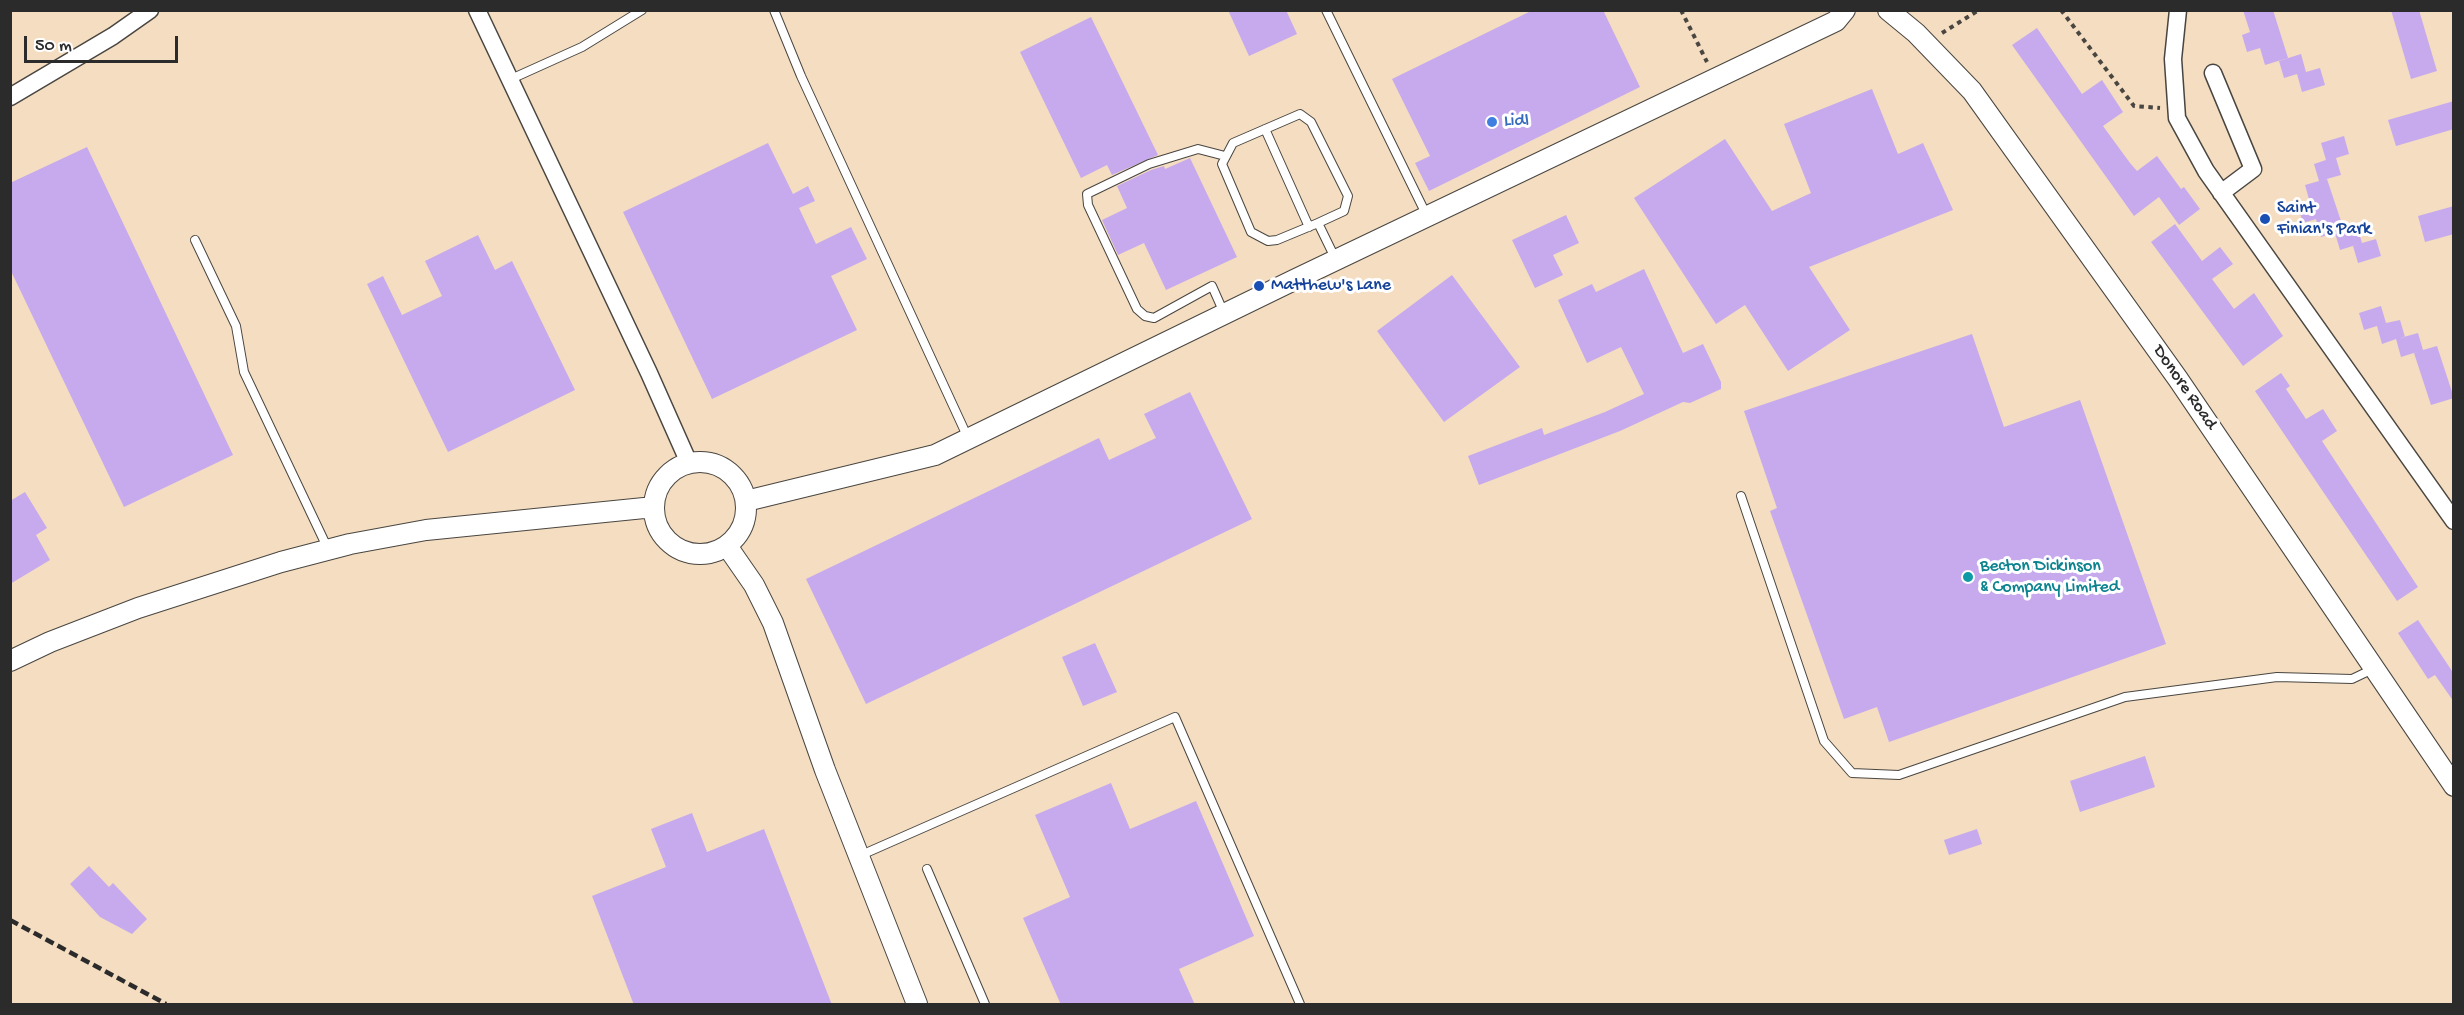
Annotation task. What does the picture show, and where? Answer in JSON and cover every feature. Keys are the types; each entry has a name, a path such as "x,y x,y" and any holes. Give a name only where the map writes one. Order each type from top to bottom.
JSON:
{"street":[{"path":"10,97 113,36 150,10"},
{"path":"477,10 689,463"},
{"path":"746,501 934,455 1836,21 1845,10"},
{"name":"Donore Road","path":"1888,10 1926,43 1972,91 2178,379 2454,786"},
{"path":"2178,10 2173,59 2177,118 2206,171 2221,193 2454,520"},
{"path":"2213,74 2253,169 2221,193"},
{"path":"708,462 729,471 740,483 746,501 742,527 727,546 711,553 690,553 673,545 658,528 654,507 656,492 672,471 689,463 708,462"},
{"path":"10,661 50,642 138,608 328,549 426,530 654,507"},
{"path":"727,546 754,585 773,623 825,770 917,1005"}],"lane":[{"path":"511,79 582,47 642,10"},
{"path":"774,10 801,76 968,439"},
{"path":"1326,10 1427,217"},
{"path":"1300,114 1311,122 1348,196 1344,211 1277,240 1268,241 1251,232 1222,165 1225,156 1233,143 1300,114"},
{"path":"1265,129 1309,227"},
{"path":"1225,156 1198,149 1149,164 1087,194 1088,205 1137,309 1145,316 1154,318 1212,286 1225,314"},
{"path":"1318,223 1336,260"},
{"path":"195,240 236,326 244,372 328,549"},
{"path":"1741,496 1824,741 1852,773 1899,776 2125,697 2277,676 2352,679 2375,668"},
{"path":"859,856 1175,717 1300,1005"},
{"path":"927,869 985,1005"}],"path":[{"path":"1681,10 1715,79"},
{"path":"1926,43 1978,10"},
{"path":"2061,10 2134,106 2177,110"}],"building":[{"path":"1228,10 1286,10 1297,34 1249,56"},
{"name":"Lidl","path":"1533,10 1603,10 1640,87 1429,191 1415,163 1430,156 1392,79"},
{"path":"2243,10 2273,10 2288,58 2265,65 2260,48 2247,52 2242,35 2250,32"},
{"path":"2391,10 2419,10 2437,71 2411,79"},
{"path":"1091,17 1158,155 1112,175 1107,165 1081,178 1020,52"},
{"path":"2037,28 2082,94 2102,80 2123,112 2103,126 2137,171 2157,156 2181,189 2184,187 2200,209 2179,225 2159,197 2134,216 2012,45"},
{"path":"2301,54 2306,72 2320,68 2325,85 2302,92 2297,74 2284,78 2279,61"},
{"path":"1872,89 1898,154 1923,143 1953,210 1809,267 1850,330 1788,371 1745,305 1716,324 1634,198 1725,139 1772,211 1811,193 1784,124"},
{"path":"2454,101 2454,129 2396,146 2388,120"},
{"path":"2344,136 2349,154 2336,158 2341,175 2323,180 2327,179 2344,230 2321,237 2316,219 2303,223 2298,206 2310,203 2305,185 2319,181 2314,164 2326,160 2321,143"},
{"path":"768,143 793,194 808,186 815,201 799,208 816,244 851,227 867,259 831,276 857,330 712,399 623,212"},
{"path":"87,147 233,455 124,507 10,269 10,183"},
{"path":"1190,158 1237,257 1166,290 1144,243 1118,255 1102,220 1127,208 1117,186 1151,170 1164,166 1165,169"},
{"path":"2454,206 2454,234 2425,242 2418,216"},
{"path":"1566,215 1579,243 1553,255 1563,275 1535,288 1512,240"},
{"path":"2175,224 2202,261 2220,247 2233,264 2212,279 2234,309 2254,293 2283,336 2243,366 2151,242"},
{"path":"2357,226 2362,243 2376,239 2381,256 2358,263 2353,246 2359,244 2340,250 2335,233"},
{"path":"478,235 495,270 512,261 575,390 448,452 367,284 383,276 402,315 442,296 425,261"},
{"path":"1644,269 1683,353 1703,344 1721,382 1721,389 1690,403 1683,402 1620,431 1479,485 1468,456 1542,428 1544,435 1605,412 1644,394 1621,347 1587,363 1558,300 1592,284 1596,292"},
{"path":"1452,275 1520,367 1444,422 1377,331"},
{"path":"2381,306 2386,323 2400,320 2405,337 2418,333 2423,350 2437,346 2454,398 2431,405 2414,353 2420,351 2401,357 2396,339 2382,344 2377,326 2364,330 2359,313"},
{"name":"Becton Dickinson & Company Limited","path":"1972,334 2004,427 2080,400 2166,644 1889,742 1877,707 1844,719 1770,511 1777,508 1744,411"},
{"path":"2281,373 2290,386 2286,389 2306,419 2323,409 2337,431 2322,441 2418,587 2397,601 2255,391"},
{"path":"1190,392 1252,519 866,704 806,579 1099,438 1109,460 1156,438 1144,414"},
{"path":"25,492 47,528 36,535 50,560 10,584 10,501"},
{"path":"2418,620 2454,674 2454,702 2435,675 2428,679 2398,633"},
{"path":"1095,643 1117,692 1083,706 1062,657"},
{"path":"2145,756 2155,787 2080,812 2070,781"},
{"path":"1111,783 1130,829 1196,801 1254,936 1179,969 1195,1005 1061,1005 1023,918 1070,897 1035,815"},
{"path":"692,813 707,852 764,829 832,1005 634,1005 592,896 666,867 651,829"},
{"path":"1977,829 1982,844 1949,855 1944,840"},
{"path":"89,866 109,887 113,883 147,919 132,934 100,917 70,884"}],"railway":[{"path":"10,920 166,1004"}],"place":[{"name":"Lidl","path":"1492,122"},
{"name":"Saint Finian's Park","path":"2265,219"},
{"name":"Matthew's Lane","path":"1259,286"},
{"name":"Becton Dickinson & Company Limited","path":"1968,577"}]}
